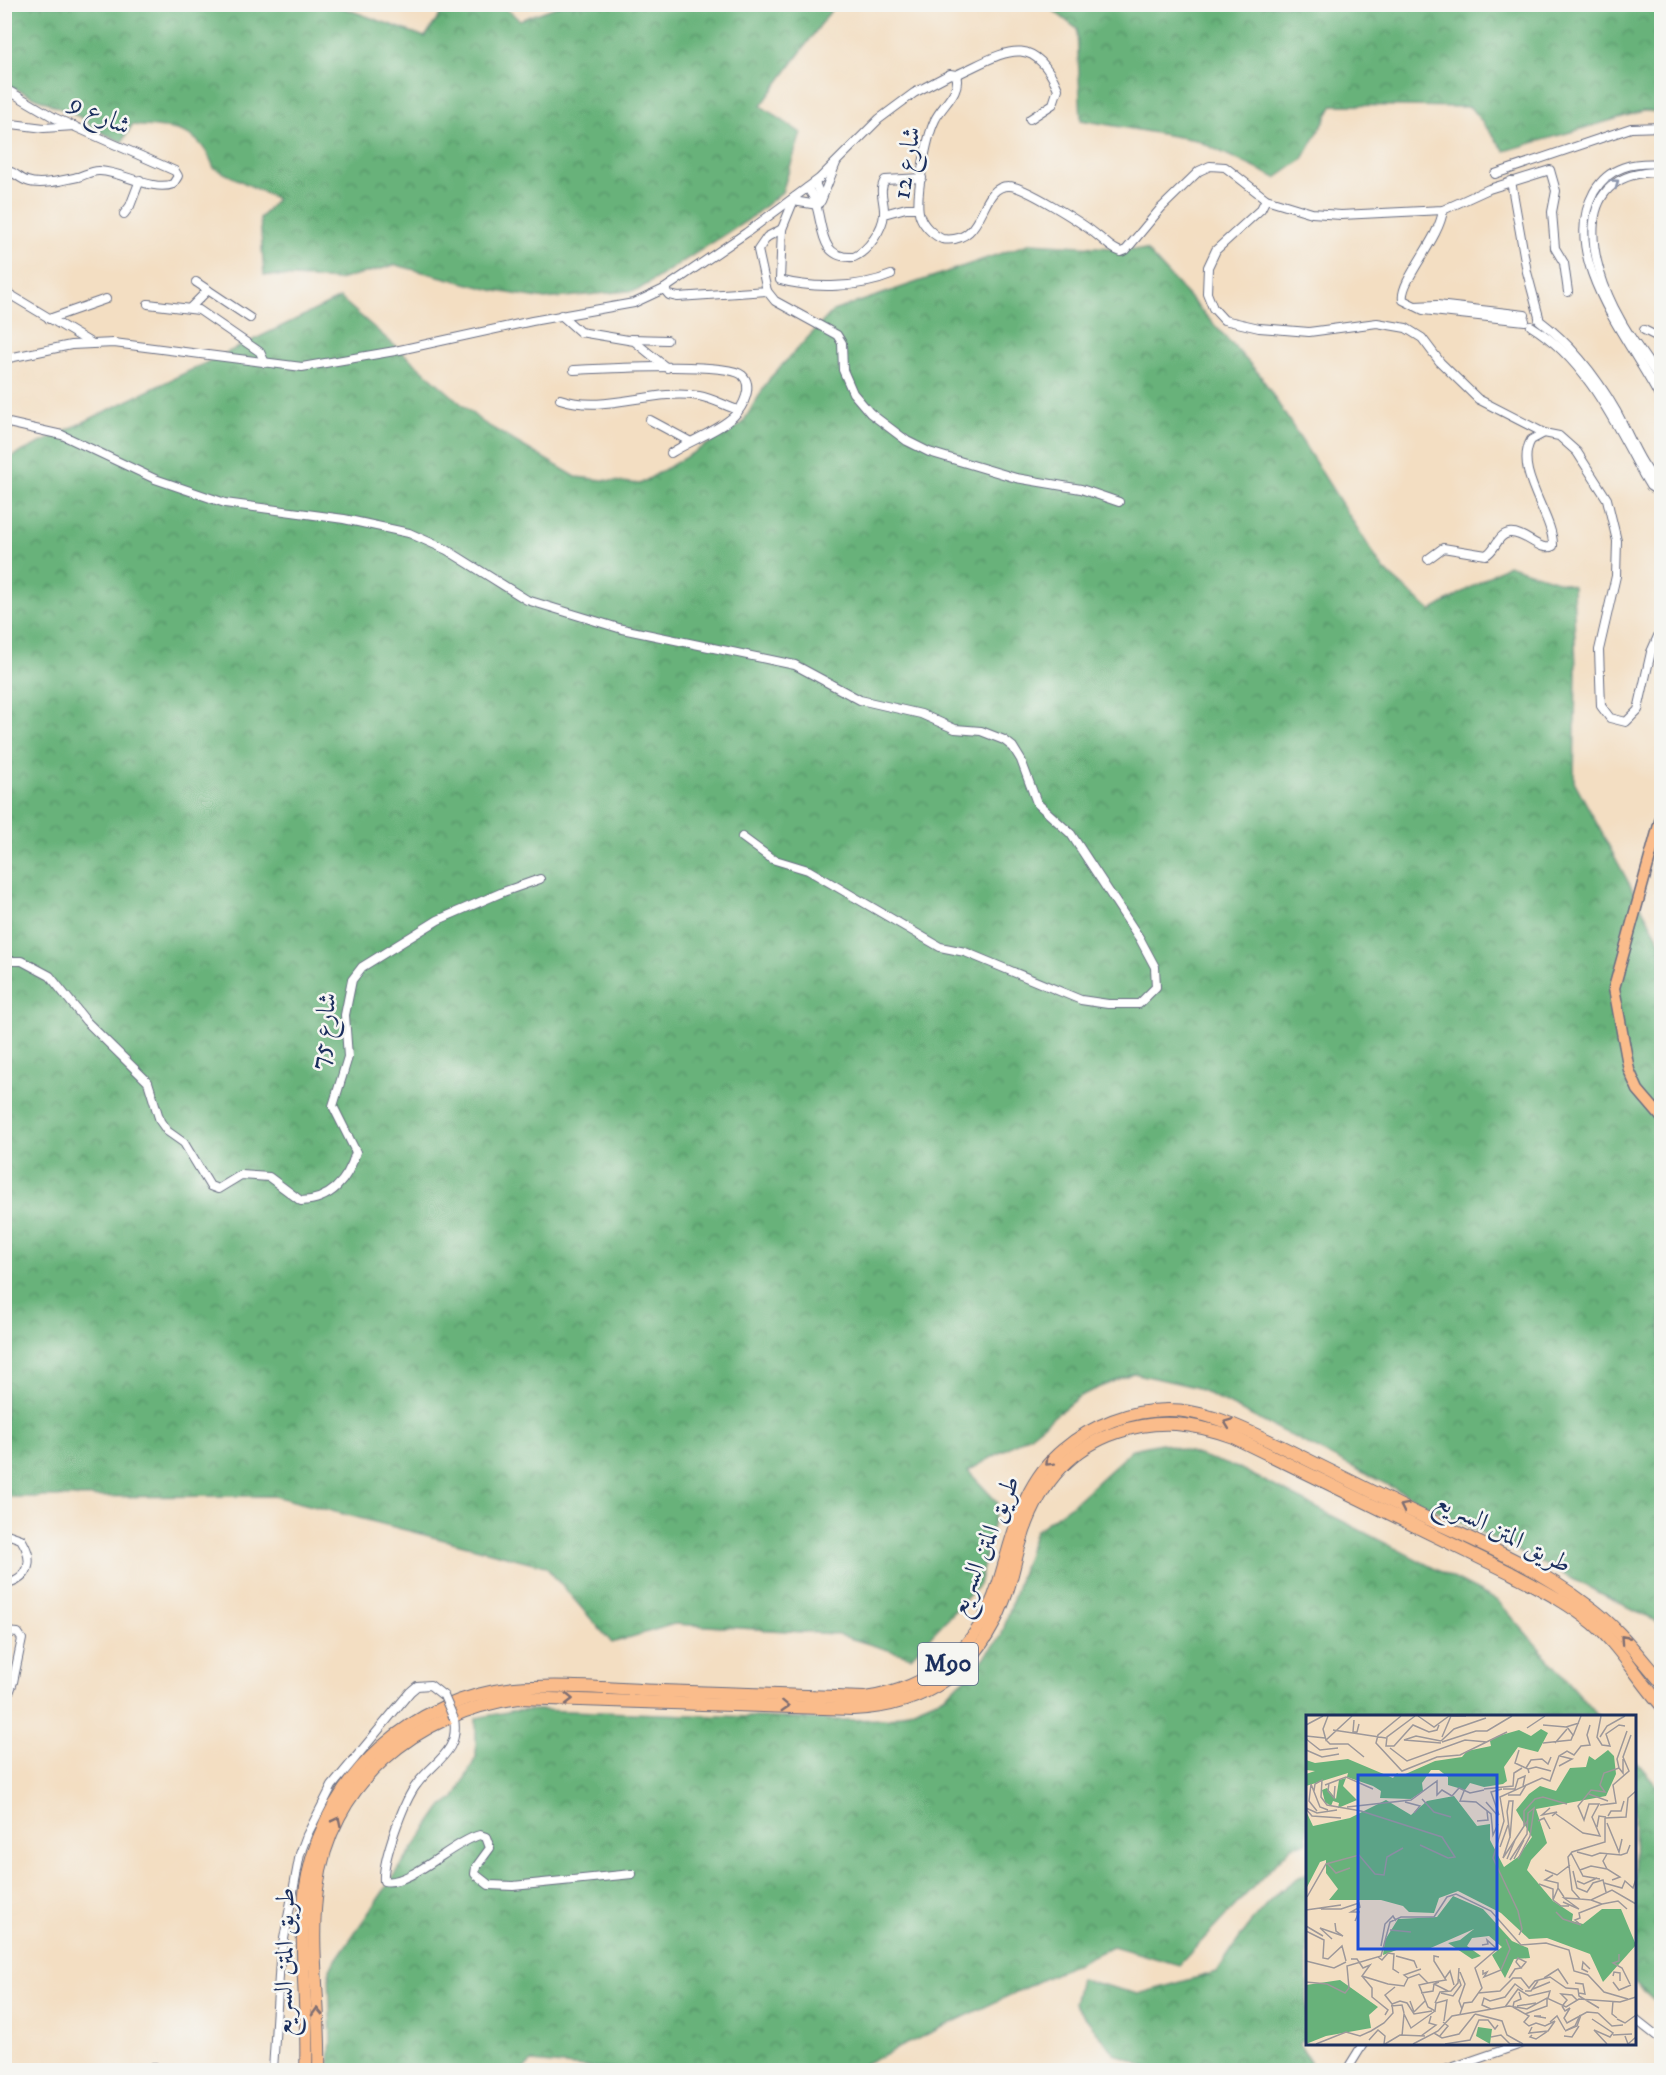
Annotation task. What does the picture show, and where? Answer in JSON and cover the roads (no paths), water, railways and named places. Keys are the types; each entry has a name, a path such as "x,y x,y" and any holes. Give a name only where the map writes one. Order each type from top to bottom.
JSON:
{"highway":[{"name":"طريق المتن السريع","path":"306,2070 304,1916 308,1878 315,1849 322,1826 349,1780 390,1739 434,1711 460,1701 517,1688 583,1688 865,1698 890,1695 918,1684 951,1661 983,1621 998,1587 1019,1512 1042,1470 1086,1433 1115,1419 1167,1410 1199,1413 1239,1427 1307,1459 1496,1551 1559,1585 1607,1620 1662,1683"},
{"name":"طريق المتن السريع","path":"319,2070 314,1929 320,1867 329,1838 346,1803 362,1780 381,1760 418,1732 437,1721 464,1710 519,1698 853,1709 874,1708 913,1699 953,1675 983,1644 1005,1598 1030,1513 1050,1479 1082,1448 1130,1428 1171,1422 1189,1423 1233,1437 1511,1573 1549,1593 1593,1624 1610,1641 1662,1706"}],"main road":[{"path":"1662,814 1614,988 1629,1070 1638,1090 1662,1118"}],"street":[{"path":"956,75 1011,50 1027,51 1041,60 1058,89 1053,104 1030,119"},
{"name":"شارع 12","path":"4,359 91,343 146,345 265,363 313,366 445,342 561,315 634,303 664,289 795,199 879,119 900,103 950,74 956,75 958,81 954,93 934,121 918,208 923,223 938,237 954,239 976,225 995,191 1003,186 1017,187 1092,231 1114,250 1121,252 1126,250 1161,208 1199,171 1210,166 1225,167 1266,199"},
{"name":"شارع 9","path":"4,88 55,118 78,126 174,171 178,176 173,184 163,186 154,186 140,180"},
{"path":"4,123 44,128 78,126"},
{"path":"1495,174 1630,128 1662,127"},
{"path":"819,203 832,177 836,162"},
{"path":"1662,164 1632,164 1607,176 1591,199 1585,222 1587,250 1604,302 1662,402"},
{"path":"4,181 11,172 25,180 38,183 78,177 98,170 140,180 130,206 124,214"},
{"path":"1568,292 1564,262 1556,252 1552,212 1556,194 1552,171 1511,181 1443,210 1341,215 1312,213 1266,199 1261,209 1216,250 1208,267 1208,293 1213,308 1224,320 1259,328 1309,332 1377,323 1406,328 1422,338 1440,362 1478,399 1544,433 1550,433 1566,441 1588,467 1607,499 1615,524 1618,561 1599,650 1600,698 1603,712 1610,718 1626,722 1636,713 1651,652 1662,627"},
{"path":"1662,172 1634,174 1609,186 1597,205 1593,224 1599,265 1610,299 1620,320 1662,385"},
{"path":"811,186 819,203 826,246 834,254 848,258 858,256 868,246 884,214 881,190 885,180 922,178"},
{"path":"1511,181 1539,319"},
{"path":"819,203 795,199 783,229 779,275 782,280 854,285 874,282 891,275"},
{"path":"884,214 906,208 918,208"},
{"path":"1443,210 1442,221 1431,244 1404,285 1403,300 1413,306 1437,305 1539,319"},
{"path":"783,229 767,237 758,250 767,291 775,301 837,335 842,343 843,370 853,393 870,413 907,441 929,452 1016,478 1081,489 1119,502"},
{"path":"196,282 250,318"},
{"path":"664,289 669,294 678,297 767,291"},
{"path":"191,307 208,290"},
{"path":"4,291 91,343"},
{"path":"1527,319 1533,296"},
{"path":"49,319 106,299"},
{"path":"148,304 191,307 200,310 260,352 265,363"},
{"path":"1527,319 1534,312 1590,371 1650,486 1662,494"},
{"path":"561,315 580,332 628,339 667,340"},
{"path":"1527,319 1574,363 1621,428 1651,475 1662,486"},
{"path":"1644,330 1662,339"},
{"path":"628,339 667,368"},
{"path":"574,370 667,368 728,370 742,376 746,381 747,394 738,410 718,427 671,453"},
{"path":"560,399 576,404 594,405 691,395 738,410"},
{"path":"650,420 689,441"},
{"path":"4,422 62,435 156,479 225,503 344,519 409,533 447,550 527,600 622,628 795,665 860,700 921,714 955,729 981,731 1004,741 1013,747 1021,760 1037,803 1071,834 1140,939 1155,967 1156,987 1139,1004 1108,1004 1081,1000 965,952 940,946 808,870 772,860 742,837"},
{"path":"1428,559 1443,548 1486,555 1492,552 1499,538 1511,532 1522,534 1543,547 1553,546 1530,472 1527,453 1531,440 1544,433"},
{"name":"شارع 75","path":"4,961 22,961 50,976 86,1021 148,1082 160,1120 167,1131 184,1143 210,1186 218,1189 241,1175 269,1177 301,1201 315,1201 333,1192 351,1171 356,1152 333,1106 348,1058 345,1015 352,980 362,967 438,920 503,891 540,879"},
{"path":"4,1533 21,1539 30,1564 27,1574 22,1579 4,1585"},
{"path":"4,1632 18,1633 22,1639 14,1682 4,1707"},
{"path":"273,2070 280,1960 300,1854 307,1835 332,1786 417,1686 430,1685 444,1696 454,1719 456,1734 451,1748 416,1785 402,1810 384,1881 391,1882 408,1875 480,1835 486,1837 490,1848 476,1867 476,1874 489,1885 550,1883 632,1874"},
{"path":"1636,2019 1662,2040"},
{"path":"1351,2070 1350,2065 1362,2045"},
{"path":"1445,2070 1515,2045"}]}
